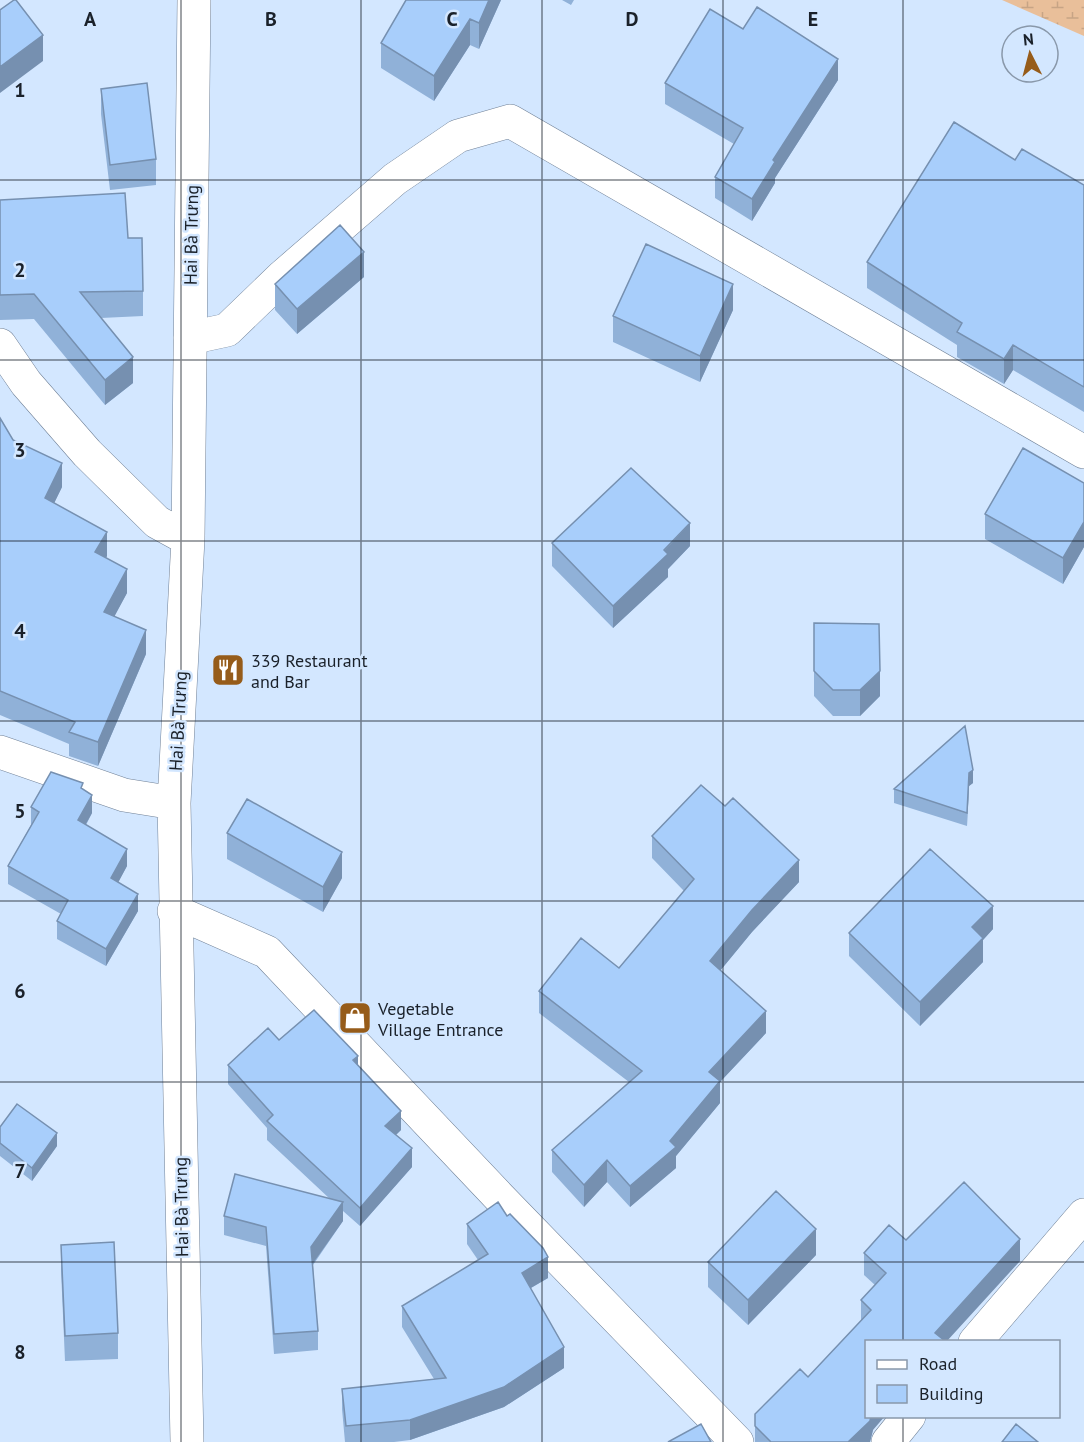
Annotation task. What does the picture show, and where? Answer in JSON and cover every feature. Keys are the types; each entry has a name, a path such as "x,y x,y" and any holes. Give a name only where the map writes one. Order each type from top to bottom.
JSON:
{"street":[{"name":"Hai Bà Trưng","path":"187,1442 174,911 174,803 188,539 194,0"},
{"path":"190,338 227,330 283,276 395,179 458,135 510,121 1084,452"},
{"path":"0,345 26,383 87,453 157,522 188,539"},
{"path":"0,752 124,795 174,803"},
{"path":"174,911 267,952 467,1164 737,1442"},
{"path":"976,1340 1084,1215"},
{"path":"888,1442 907,1418"}],"green space":[{"path":"1002,0 1084,0 1084,36"}],"building":[{"path":"14,0 43,35 0,67 0,10"},
{"path":"406,0 489,0 479,23 470,19 434,76 381,43"},
{"path":"757,7 838,59 773,160 775,162 752,199 715,177 743,128 665,83 710,9 743,29"},
{"path":"147,83 156,159 110,165 101,89"},
{"path":"954,122 1015,160 1022,149 1084,185 1084,387 1013,345 1004,359 957,332 962,323 867,262"},
{"path":"125,193 128,238 142,238 143,291 80,292 133,357 105,380 34,294 0,295 0,200"},
{"path":"340,225 364,252 297,309 275,284"},
{"path":"646,244 733,284 700,356 613,316"},
{"path":"0,418 13,440 62,463 45,498 107,532 95,552 127,569 104,612 146,630 98,742 69,732 75,722 0,691"},
{"path":"1023,448 1084,483 1084,522 1063,558 985,514"},
{"path":"631,468 690,523 664,550 668,554 613,606 552,543"},
{"path":"814,623 879,624 880,671 860,690 833,690 814,671"},
{"path":"965,726 973,770 969,773 967,813 894,789"},
{"path":"51,772 83,783 81,788 92,795 78,820 127,849 111,878 138,894 106,949 57,921 68,900 8,866 39,812 31,807"},
{"path":"701,785 725,806 733,798 799,860 752,910 710,961 766,1011 709,1072 720,1081 670,1141 676,1147 630,1186 607,1160 584,1185 552,1150 642,1071 539,991 581,938 619,968 694,879 652,836"},
{"path":"247,799 342,852 323,887 227,833"},
{"path":"930,849 993,906 972,927 983,938 920,1002 849,933"},
{"path":"314,1010 358,1056 353,1060 401,1111 385,1126 412,1148 360,1208 267,1121 273,1115 228,1065 268,1028 279,1040"},
{"path":"17,1104 57,1133 32,1168 0,1143 0,1127"},
{"path":"235,1174 343,1202 311,1247 318,1331 274,1334 266,1227 224,1216"},
{"path":"964,1182 1020,1239 935,1333 944,1340 865,1340 865,1418 871,1418 848,1442 771,1442 755,1426 755,1414 800,1369 808,1377 871,1310 861,1300 886,1273 864,1253 889,1225 906,1240"},
{"path":"776,1191 816,1229 748,1300 708,1262"},
{"path":"498,1202 507,1216 510,1214 543,1248 548,1257 522,1273 564,1347 504,1387 410,1420 346,1426 342,1389 446,1378 402,1306 488,1254 467,1224"},
{"path":"114,1242 118,1333 65,1336 61,1245"},
{"path":"701,1424 711,1442 668,1442"},
{"path":"1016,1424 1038,1442 1002,1442"}],"place":[{"name":"339 Restaurant and Bar","path":"228,670"},
{"name":"Vegetable Village Entrance","path":"355,1018"}]}
